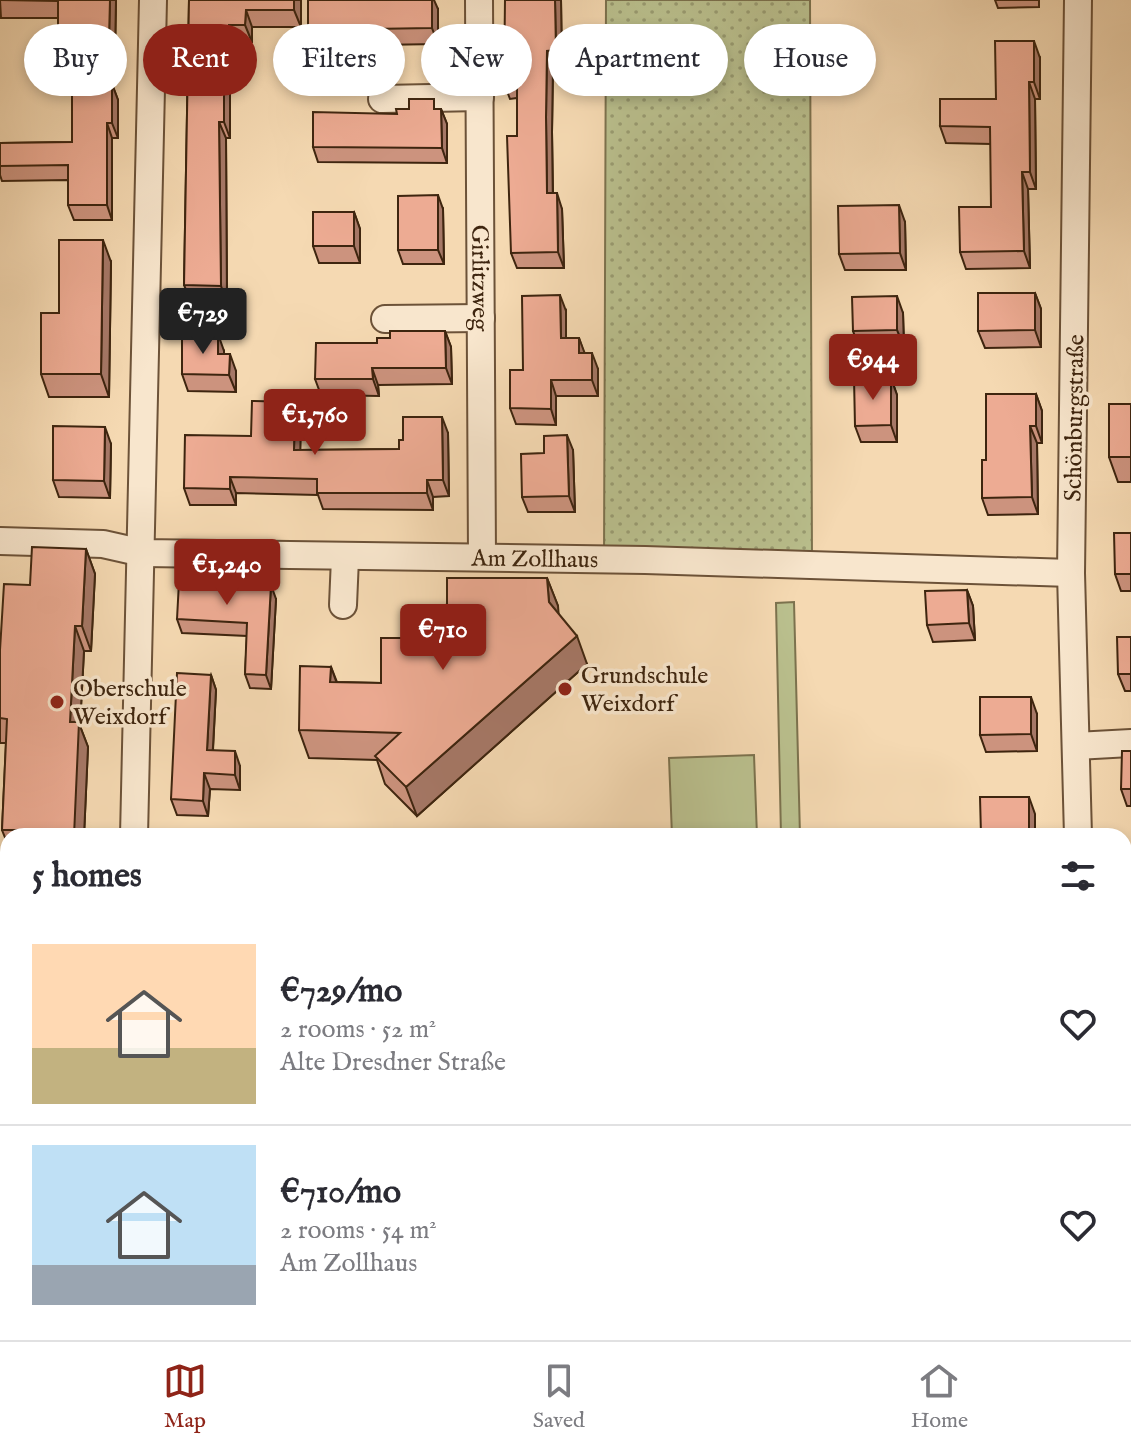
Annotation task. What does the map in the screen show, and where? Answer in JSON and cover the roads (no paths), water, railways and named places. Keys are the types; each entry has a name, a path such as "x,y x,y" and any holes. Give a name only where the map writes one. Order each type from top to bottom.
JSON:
{"street":[{"path":"134,828 143,553 153,0"},
{"name":"Girlitzweg","path":"479,0 482,557"},
{"name":"Schönburgstraße","path":"1078,0 1071,573 1078,828"},
{"path":"382,99 480,97"},
{"path":"385,319 481,318"},
{"name":"Am Zollhaus","path":"0,541 103,544 143,553 345,558 482,557 1071,573"},
{"path":"343,605 345,558"},
{"path":"1076,746 1131,743"}],"place":[{"name":"Grundschule Weixdorf","path":"565,689"},
{"name":"Oberschule Weixdorf","path":"57,702"}]}
